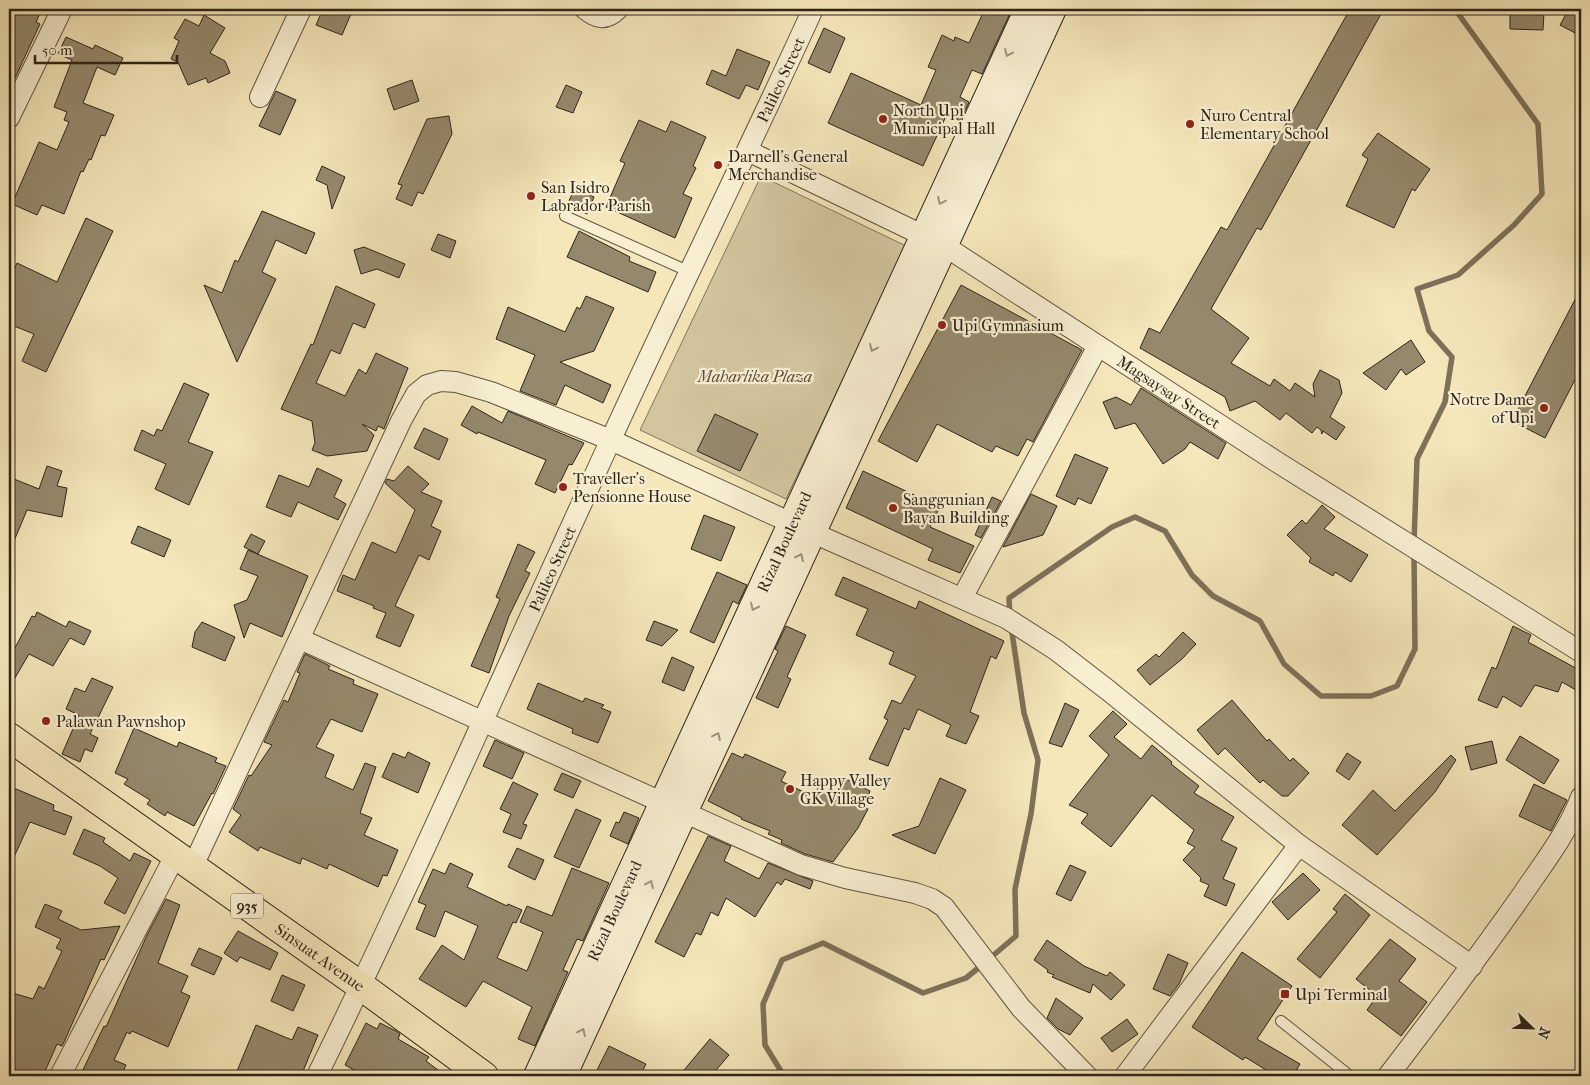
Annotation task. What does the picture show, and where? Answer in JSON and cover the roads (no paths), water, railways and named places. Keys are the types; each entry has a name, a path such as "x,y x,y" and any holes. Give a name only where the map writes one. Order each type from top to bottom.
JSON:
{"main road":[{"name":"Rizal Boulevard","path":"538,1076 673,808 802,528 934,240 1029,9"},
{"name":"Rizal Boulevard","path":"934,240 1052,9"},
{"name":"Sinsuat Avenue","path":"9,737 183,862 361,986 484,1076"},
{"name":"Rizal Boulevard","path":"562,1076 673,808"}],"street":[{"path":"9,118 62,9"},
{"path":"260,97 301,9"},
{"path":"585,9 596,18 612,15 618,9"},
{"name":"Palileo Street","path":"317,1076 361,986 611,440 813,9"},
{"name":"Magsaysay Street","path":"748,151 934,240 1402,540 1581,652"},
{"path":"962,598 1098,346"},
{"path":"60,1076 183,862 300,639 401,421 416,394 427,385 441,381 456,382 491,392 611,440 1014,623 1056,650 1109,690 1299,845 1472,966"},
{"path":"300,639 482,719 673,808 801,864 845,878 915,892 932,899 944,907 987,966 1021,1008 1087,1076"},
{"path":"1388,1076 1472,966 1564,832 1581,797"},
{"path":"1125,1076 1299,845"}],"lane":[{"path":"565,216 690,272"},
{"path":"1281,1021 1350,1076"}],"waterway":[{"path":"1414,542 1417,459 1445,402 1452,357 1429,331 1417,289 1458,275 1514,225 1542,194 1538,124 1457,12 1458,9"},
{"path":"1010,617 1009,598 1112,527 1135,517 1165,531 1192,575 1213,596 1260,621 1284,664 1321,696 1371,696 1397,686 1415,649 1414,554"},
{"path":"989,959 1016,936 1015,889 1031,814 1038,760 1024,713 1011,626"},
{"path":"784,1076 765,1045 763,1004 782,960 823,943 923,993 966,978 982,965"}],"place":[{"name":"North Upi Municipal Hall","path":"883,119"},
{"name":"Nuro Central Elementary School","path":"1190,124"},
{"name":"Darnell's General Merchandise","path":"718,165"},
{"name":"San Isidro Labrador Parish","path":"531,196"},
{"name":"Upi Gymnasium","path":"942,325"},
{"name":"Notre Dame of Upi","path":"1544,408"},
{"name":"Traveller's Pensionne House","path":"563,487"},
{"name":"Sanggunian Bayan Building","path":"893,508"},
{"name":"Palawan Pawnshop","path":"46,721"},
{"name":"Happy Valley GK Village","path":"790,789"},
{"name":"Upi Terminal","path":"1285,994"}],"park label":[{"name":"Maharlika Plaza","path":"755,376"}]}
